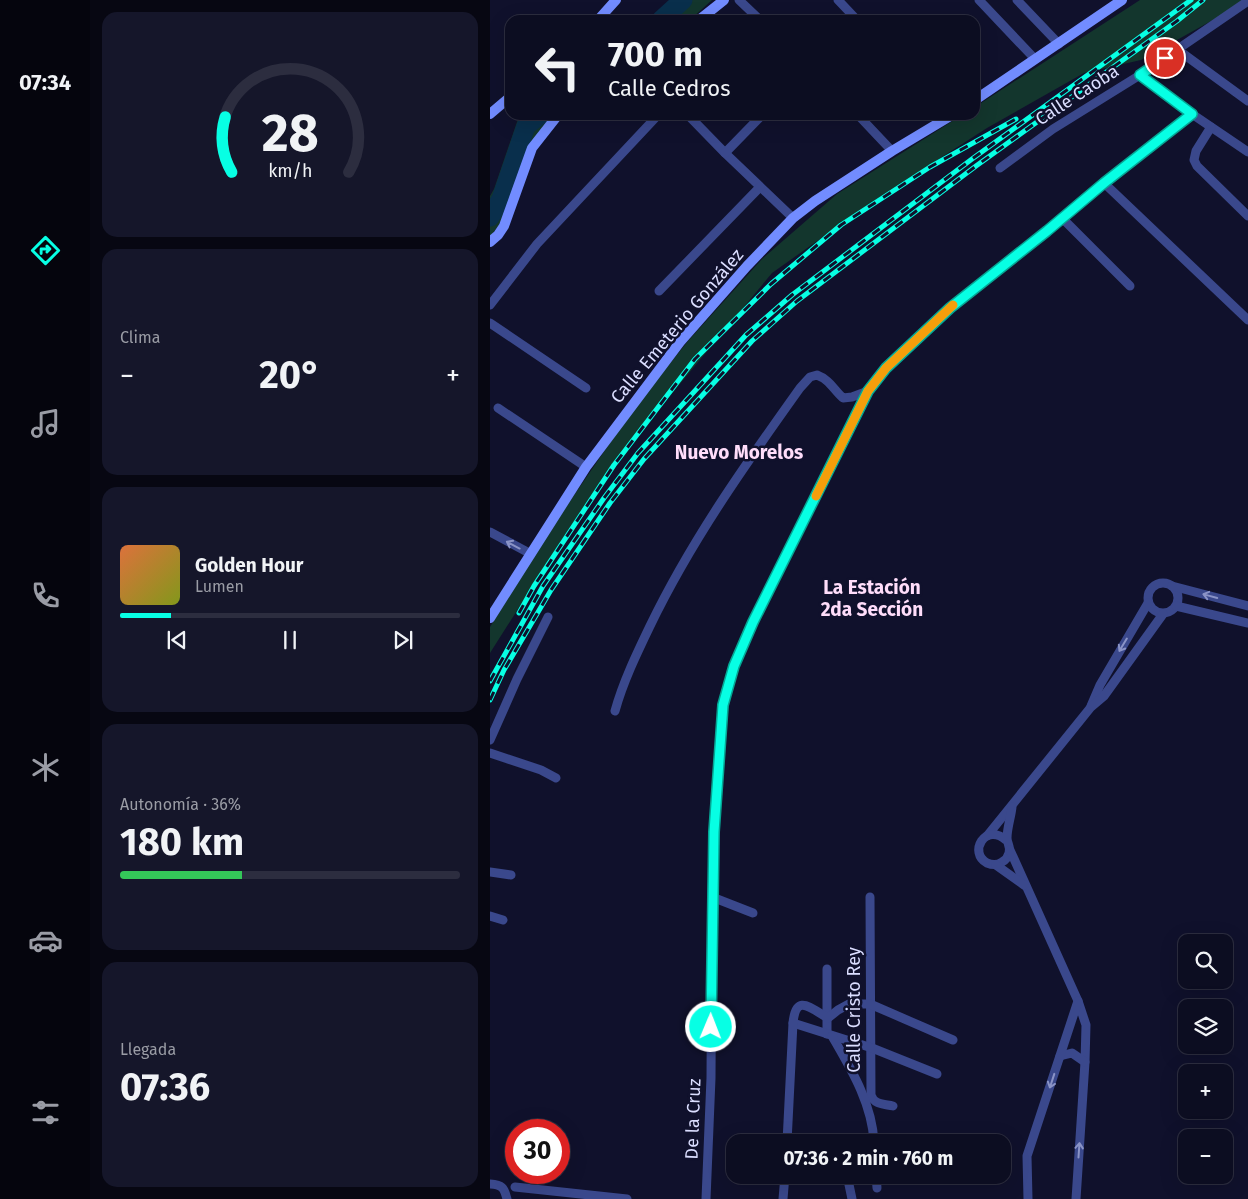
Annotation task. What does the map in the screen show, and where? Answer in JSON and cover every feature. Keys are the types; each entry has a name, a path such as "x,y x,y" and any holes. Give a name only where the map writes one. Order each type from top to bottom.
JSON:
{"street":[{"path":"604,15 616,0"},
{"path":"706,15 724,0"},
{"path":"739,0 755,15"},
{"path":"838,0 852,15"},
{"path":"979,0 1035,59"},
{"path":"1017,0 1059,44"},
{"path":"980,97 1122,0"},
{"name":"Calle Caoba","path":"1000,168 1053,129 1140,75 1248,1"},
{"path":"1178,50 1248,101"},
{"path":"1140,75 1192,114 1248,152"},
{"path":"491,113 505,101"},
{"name":"De la Cruz","path":"706,1199 711,1078 714,832 723,705 734,666 753,622 868,391 886,368 950,308 1192,114"},
{"path":"490,242 504,226 532,148 554,120"},
{"path":"490,305 537,244 653,120"},
{"path":"693,120 793,218"},
{"path":"725,153 757,120"},
{"path":"863,120 892,151"},
{"name":"Calle Emeterio González","path":"490,618 586,467 680,342 747,266 793,218 892,151 944,120"},
{"path":"1211,127 1196,151 1194,160 1248,216"},
{"path":"1104,183 1248,320"},
{"path":"658,291 760,187"},
{"path":"1063,219 1130,286"},
{"path":"490,323 586,388"},
{"path":"615,711 629,671 660,605 683,564 726,493 800,388 817,374 827,378 836,392 843,398 868,391"},
{"path":"498,408 586,467"},
{"path":"490,532 531,554"},
{"path":"1172,586 1177,591 1176,606 1171,612 1156,613 1151,609 1147,596 1150,588 1157,584 1165,583 1248,606"},
{"path":"1091,707 1100,684 1148,603"},
{"path":"1176,606 1248,623"},
{"path":"1025,886 996,865 986,862 980,854 980,843 1091,707 1104,696 1163,614"},
{"path":"490,740 548,617"},
{"path":"490,753 541,770 556,778"},
{"path":"1006,840 1013,804"},
{"path":"987,836 1001,835 1006,840 1078,1001 1086,1025 1086,1062 1076,1199"},
{"path":"996,865 1006,860 1010,850"},
{"path":"490,872 511,875"},
{"path":"712,897 753,913"},
{"name":"Calle Cristo Rey","path":"870,897 871,1095 873,1100 893,1106"},
{"path":"490,916 503,920"},
{"path":"827,969 829,1035 856,1078 872,1120 873,1134"},
{"path":"1028,1199 1027,1156 1078,1001"},
{"path":"828,1018 848,1004 870,1004 953,1040"},
{"path":"787,1134 794,1014 797,1007 801,1005 828,1018"},
{"path":"792,1023 872,1048 936,1074"},
{"path":"1060,1056 1072,1053 1086,1062"},
{"path":"490,1184 500,1185 505,1191 507,1199"},
{"path":"783,1199 784,1184"},
{"path":"848,1184 852,1199"},
{"path":"877,1184 877,1188"},
{"path":"515,1187 626,1199"}],"green space":[{"path":"671,0 712,0 696,15 654,15"},
{"path":"1140,0 1244,0 1238,6 1141,60 1084,73 987,128 875,200 772,273 630,444 570,527 490,653 490,627 546,536 634,408 688,341 762,259 837,194 954,120 980,120 980,104"},
{"path":"518,120 550,120 505,217 490,237 490,196"}],"waterway":[{"path":"666,15 683,0"},
{"path":"490,217 501,199 526,126 534,120"}],"railway":[{"path":"490,681 543,586 604,498 638,453 746,335 792,295 972,159 1191,0"},
{"path":"490,700 504,670 551,590 610,503 644,459 752,341 797,301 976,166 1177,21 1203,0"},
{"path":"519,613 534,586 614,465 695,359 771,284 841,225 930,167 1016,119"}],"slow traffic":[{"path":"816,496 868,391 886,368 953,305"}],"district":[{"name":"Nuevo Morelos","path":"739,452"},
{"name":"La Estación 2da Sección","path":"872,598"}],"route":[{"path":"711,1027 714,832 723,705 734,666 753,622 868,391 886,368 950,308 1192,114 1140,75 1165,58"}]}
